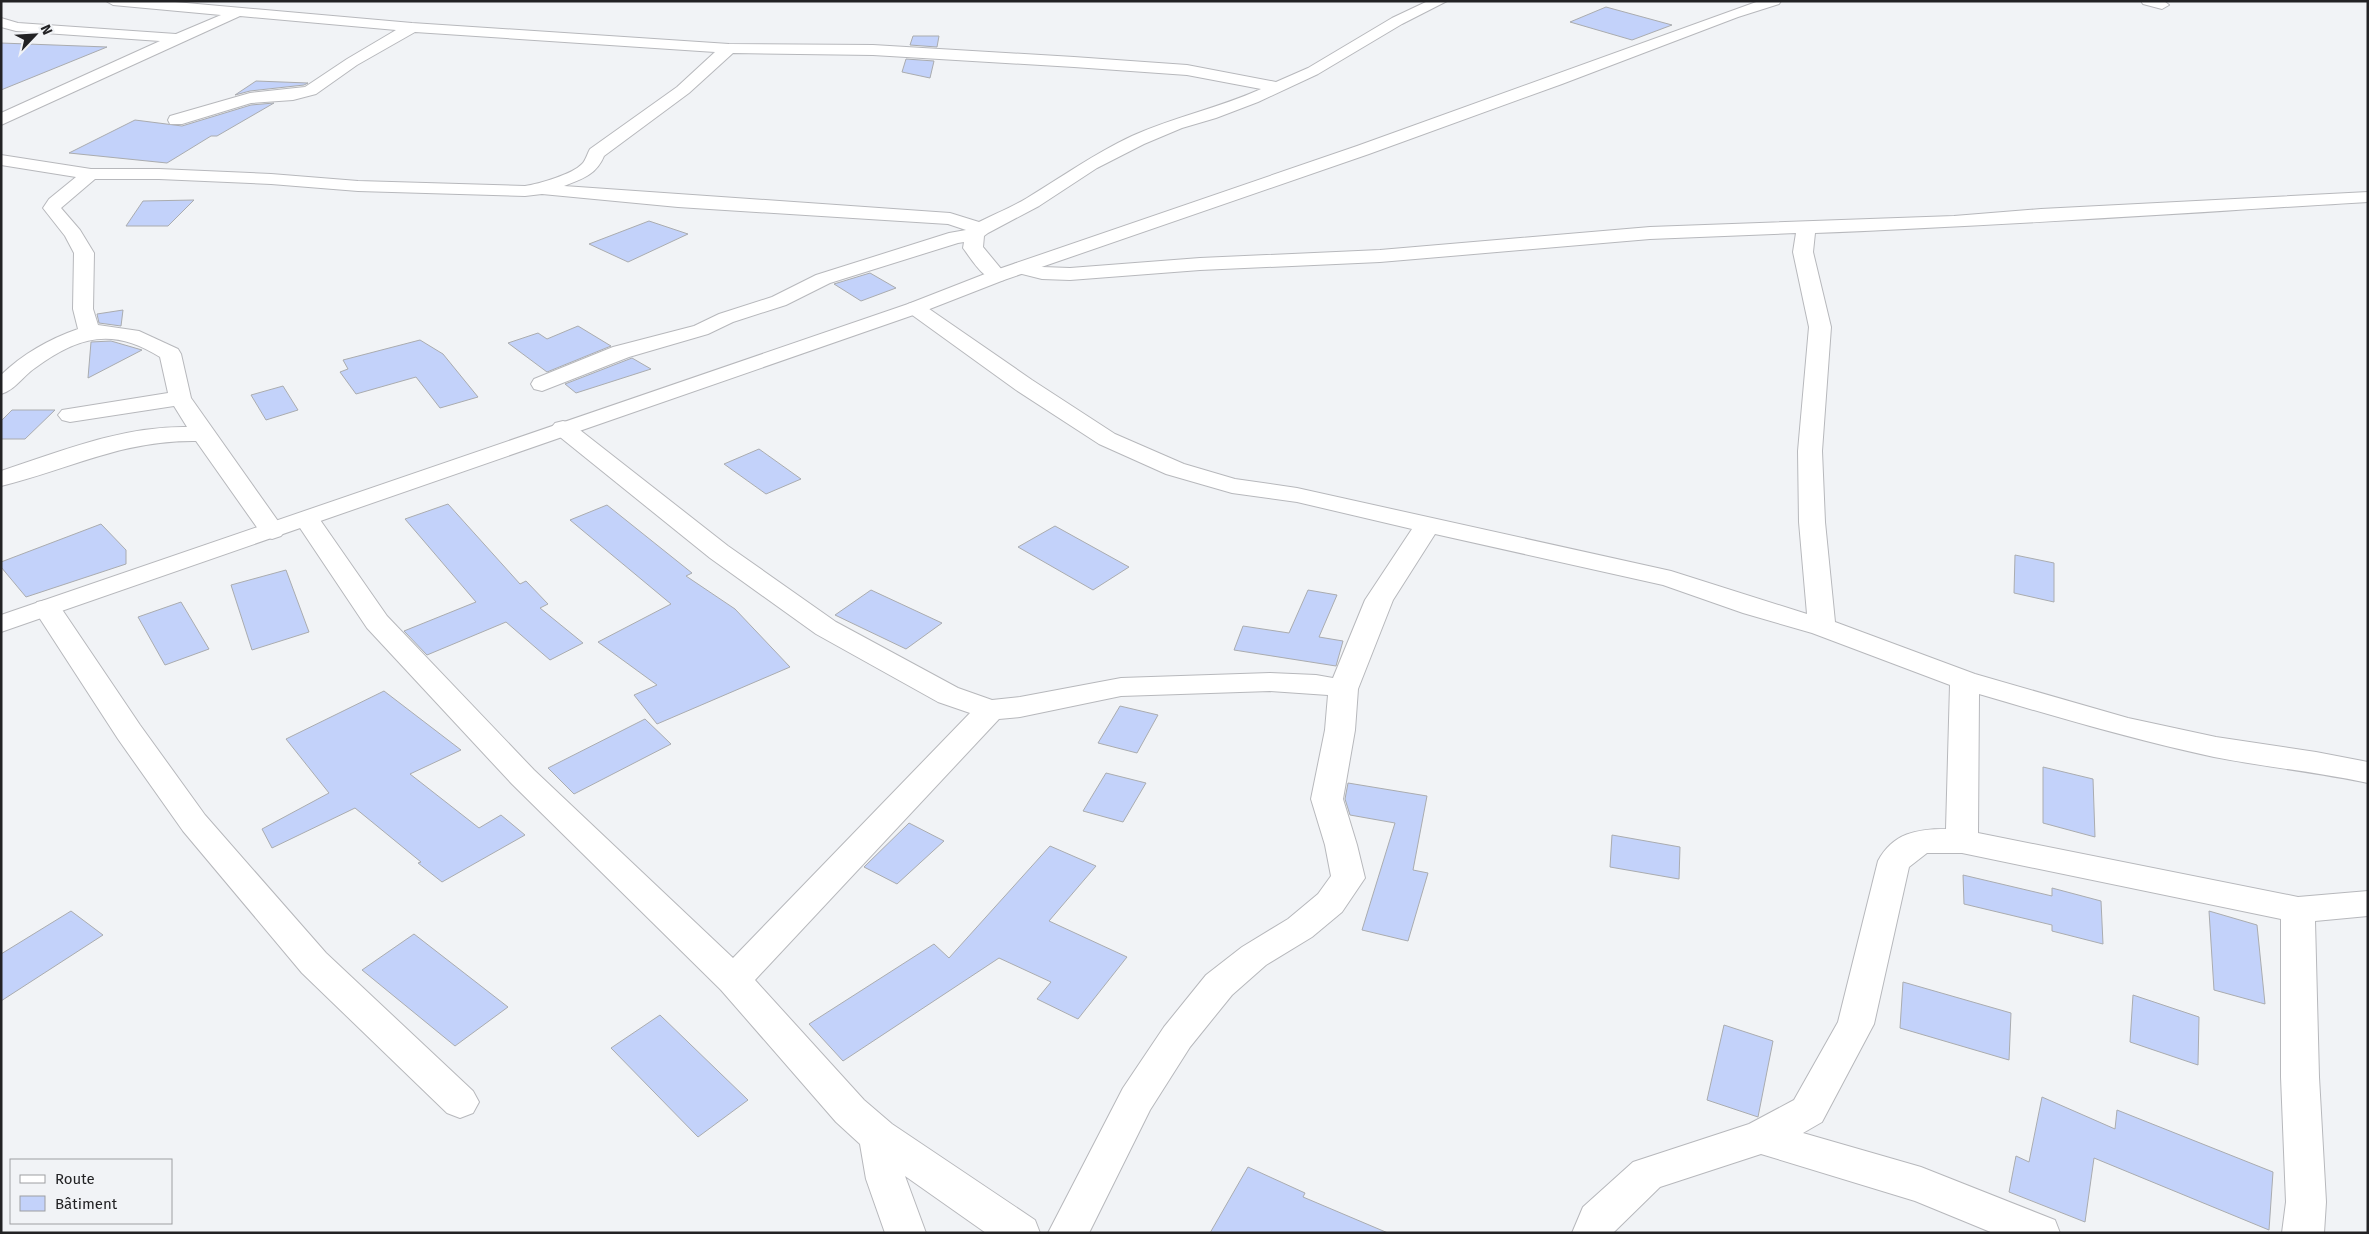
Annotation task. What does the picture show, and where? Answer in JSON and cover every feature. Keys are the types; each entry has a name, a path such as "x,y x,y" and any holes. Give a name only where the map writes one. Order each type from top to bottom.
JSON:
{"street":[{"path":"114,1 412,27 729,48 873,50 1187,70 1276,87"},
{"path":"1,120 34,103 263,1"},
{"path":"1416,1 1437,2"},
{"path":"1,624 307,519 563,428 915,308 996,276 1372,147 1556,81 1733,14 1774,1"},
{"path":"542,384 621,352 701,330 726,318 779,301 822,279 956,237 978,232 1033,202 1091,164 1138,140 1176,124 1210,115 1252,99 1313,71 1397,21 1437,2"},
{"path":"1,22 16,26 178,38"},
{"path":"176,120 250,98 293,95 310,91 352,62 412,27"},
{"path":"541,189 583,172 591,165 596,153 679,93 729,48"},
{"path":"11,97 34,103"},
{"path":"1,160 91,174 159,174 271,179 358,186 412,186 505,191 541,189 678,201 950,219 978,232"},
{"path":"89,332 83,310 84,253 73,234 52,208 55,203 91,174"},
{"path":"1021,268 1042,273 1070,274 1200,264 1380,256 1650,233 1954,222 2042,215 2368,197"},
{"path":"1806,228 1803,252 1820,328 1810,452 1812,522 1822,627"},
{"path":"978,232 973,248 996,276"},
{"path":"915,308 1024,385 1107,439 1175,469 1232,486 1297,495 1671,579 1753,607 1822,627 1965,680 2125,727 2216,747 2316,762 2368,773"},
{"path":"1,387 28,362 89,332 103,331 145,339 170,354 180,398 203,434 272,531"},
{"path":"1,366 28,362"},
{"path":"70,415 180,398"},
{"path":"563,428 719,552 826,628 948,695 990,710 1020,708 1121,687 1270,682 1316,684 1343,689"},
{"path":"1,479 107,445 176,432 203,434"},
{"path":"307,519 377,622 523,777 734,980 850,1111 878,1136 1020,1233"},
{"path":"1068,1233 1136,1099 1177,1037 1220,985 1254,956 1300,928 1330,903 1348,878 1342,845 1327,799 1340,730 1343,689 1379,600 1428,524"},
{"path":"47,608 129,732 194,823 314,963 460,1102"},
{"path":"1962,841 1965,680"},
{"path":"734,980 990,710"},
{"path":"1592,1233 1597,1220 1647,1174 1762,1137 1808,1111 1856,1024 1894,861 1920,841 1962,841 2298,910 2368,902"},
{"path":"2298,910 2300,1077 2306,1202 2303,1233"},
{"path":"878,1136 886,1179 906,1233"},
{"path":"1762,1137 1921,1185 2040,1233"}],"building":[{"path":"1606,7 1672,25 1632,40 1570,22"},
{"path":"913,36 939,36 937,47 910,45"},
{"path":"1,43 107,47 1,90"},
{"path":"906,59 934,61 930,78 902,72"},
{"path":"256,81 308,83 250,91 235,95"},
{"path":"274,103 217,136 211,136 167,163 69,153 135,120 182,126 251,105"},
{"path":"194,200 168,226 126,226 143,201"},
{"path":"649,221 688,234 628,262 589,244"},
{"path":"870,273 896,288 861,301 834,284"},
{"path":"123,310 121,326 99,323 97,314"},
{"path":"578,326 611,346 547,372 508,343 538,333 547,339"},
{"path":"420,340 443,354 478,397 440,408 416,377 356,394 340,372 348,369 343,360"},
{"path":"111,341 142,350 88,378 91,342"},
{"path":"632,358 651,369 576,393 565,384"},
{"path":"283,386 298,410 266,420 251,395"},
{"path":"12,410 55,410 25,439 1,439 1,421"},
{"path":"759,449 801,479 766,494 724,464"},
{"path":"448,504 520,584 526,581 548,604 540,608 583,643 550,660 506,622 427,655 404,631 476,602 405,519"},
{"path":"607,505 692,573 686,576 735,609 790,667 657,724 634,695 657,685 598,642 671,604 570,520"},
{"path":"101,524 126,550 126,564 26,597 1,567 1,562"},
{"path":"1055,526 1129,567 1093,590 1018,547"},
{"path":"2015,555 2054,563 2054,602 2014,593"},
{"path":"286,570 309,632 252,650 231,585"},
{"path":"871,590 942,623 906,649 835,615"},
{"path":"1308,590 1337,595 1319,637 1343,641 1336,666 1234,650 1243,626 1289,633"},
{"path":"181,602 209,649 165,665 138,617"},
{"path":"384,691 461,750 410,774 479,828 501,815 525,835 442,882 418,863 421,862 355,808 272,848 262,829 329,793 286,739"},
{"path":"1120,706 1158,715 1137,753 1098,743"},
{"path":"645,719 671,744 574,794 548,768"},
{"path":"2043,767 2093,779 2095,837 2043,823"},
{"path":"1106,773 1146,783 1123,822 1083,811"},
{"path":"1348,783 1427,796 1413,870 1428,873 1408,941 1362,930 1395,823 1350,815 1345,799"},
{"path":"909,823 944,841 897,884 864,867"},
{"path":"1612,835 1680,847 1679,879 1610,867"},
{"path":"1050,846 1096,866 1049,921 1127,957 1078,1019 1037,999 1051,982 999,958 843,1061 809,1024 934,944 949,958"},
{"path":"1963,875 2052,896 2052,888 2101,901 2103,944 2052,931 2052,925 1964,904"},
{"path":"71,911 103,935 1,1001 1,954"},
{"path":"2209,911 2257,925 2265,1004 2214,990"},
{"path":"414,934 508,1007 455,1046 362,970"},
{"path":"1903,982 2011,1013 2009,1060 1900,1028"},
{"path":"2133,995 2199,1017 2198,1065 2130,1042"},
{"path":"660,1015 748,1100 698,1137 611,1048"},
{"path":"1724,1025 1773,1041 1758,1117 1707,1100"},
{"path":"2042,1097 2115,1129 2117,1110 2273,1172 2269,1230 2094,1158 2085,1222 2009,1192 2016,1156 2029,1162"},
{"path":"1248,1167 1305,1193 1303,1197 1388,1233 1210,1233"}]}
